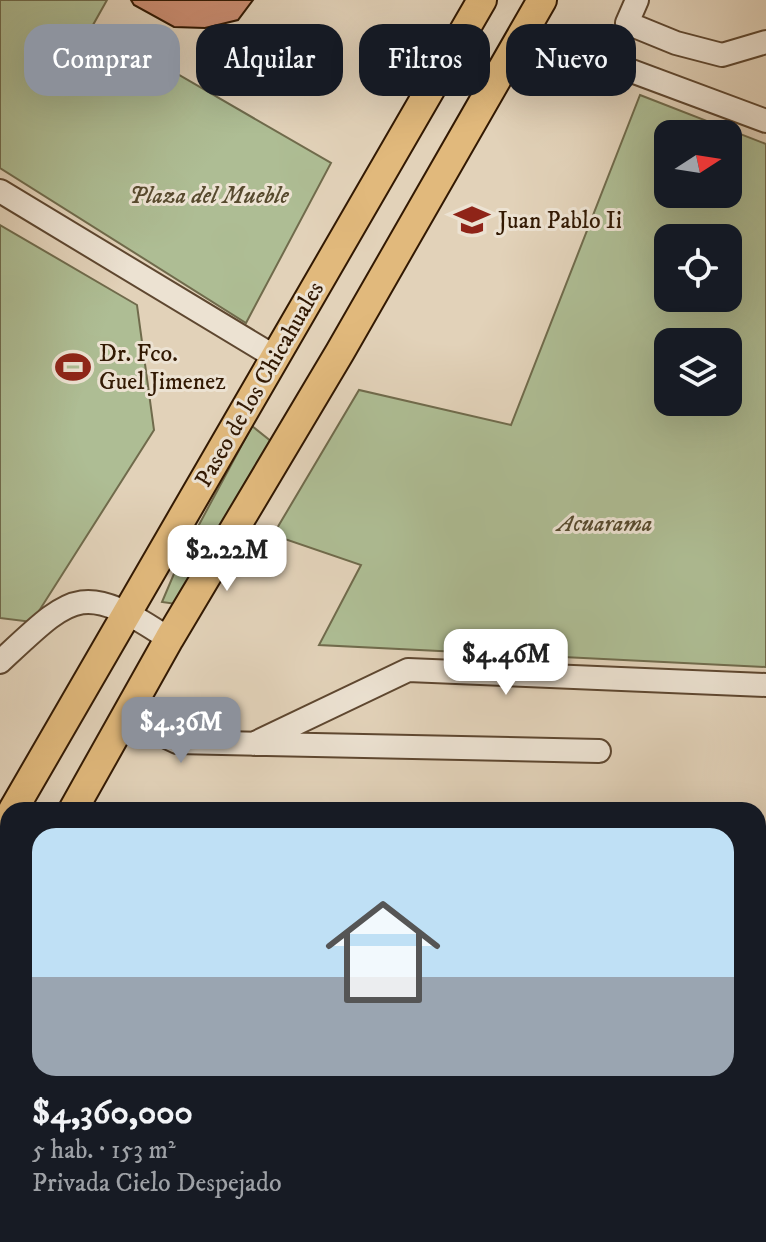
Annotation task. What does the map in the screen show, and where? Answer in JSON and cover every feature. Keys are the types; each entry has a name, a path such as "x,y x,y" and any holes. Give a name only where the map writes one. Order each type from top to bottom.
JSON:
{"main road":[{"name":"Paseo de los Chicahuales","path":"18,802 482,0"},
{"path":"528,24 542,0"},
{"path":"77,802 169,639 340,352 506,62"}],"street":[{"path":"637,0 627,23 676,43 722,55 766,42"},
{"path":"636,73 766,121"},
{"path":"0,191 275,357"},
{"path":"0,662 45,620 72,602 96,601 127,611 169,639"},
{"path":"253,744 408,670 766,685"},
{"path":"124,717 177,742 599,751"}],"green space":[{"name":"Plaza del Mueble","path":"0,0 107,0 94,24 24,24 24,96 180,96 180,75 196,85 196,96 215,96 331,163 246,323 0,168"},
{"name":"Acuarama","path":"640,95 704,120 654,120 654,208 742,208 742,135 766,144 766,667 319,645 361,565 273,535 359,390 511,425"},
{"name":"Dr. Fco. Guel Jimenez","path":"0,225 137,305 154,430 32,622 0,618"},
{"path":"252,426 272,442 176,604 162,602 179,562"}],"building":[{"path":"131,0 253,0 238,20 222,24 196,24 196,28 169,24 134,5"}],"place":[{"name":"Juan Pablo Ii","path":"472,220"},
{"name":"Dr. Fco. Guel Jimenez","path":"73,367"}]}
